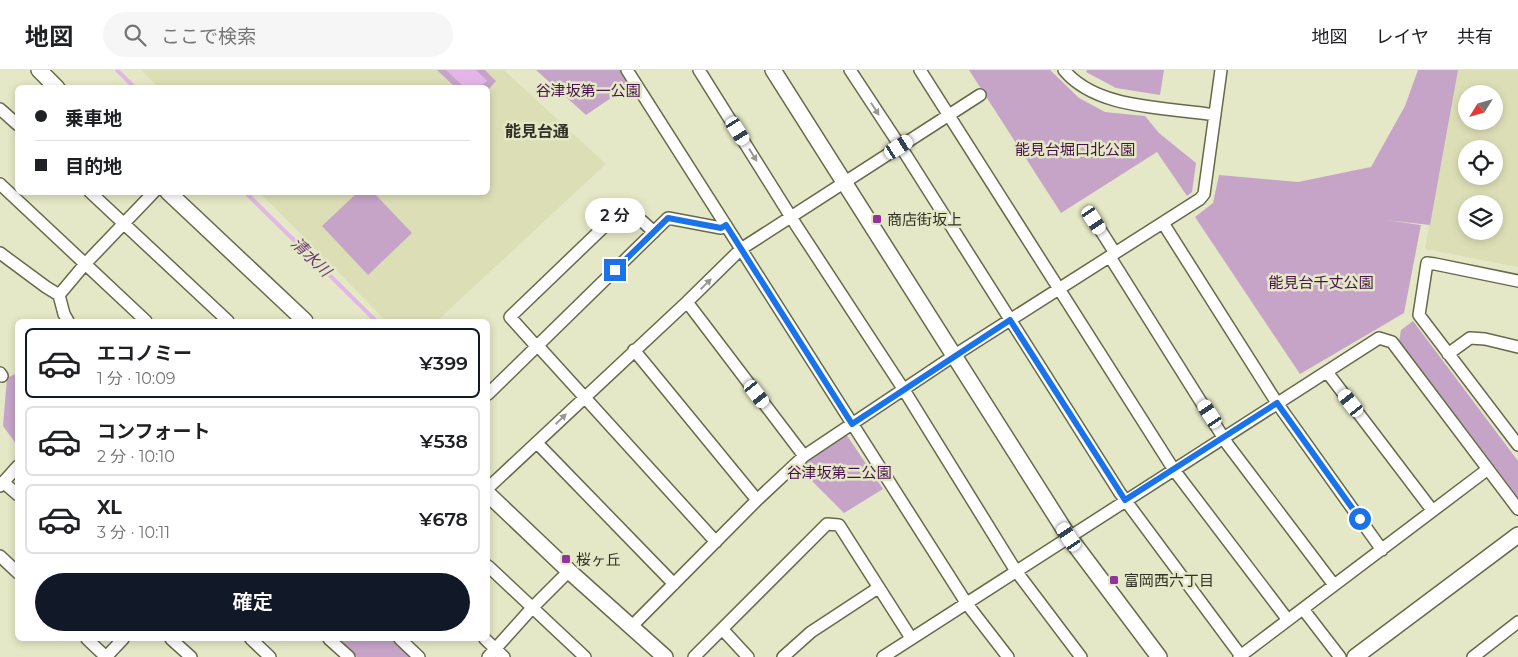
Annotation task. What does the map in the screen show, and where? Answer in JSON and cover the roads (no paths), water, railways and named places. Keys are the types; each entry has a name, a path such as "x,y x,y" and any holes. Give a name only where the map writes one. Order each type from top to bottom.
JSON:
{"street":[{"path":"39,70 54,85"},
{"path":"627,70 967,604 1008,657"},
{"path":"699,70 904,390 1016,571 1081,657"},
{"path":"773,70 1069,537 1159,657"},
{"path":"850,70 1125,500 1240,656 1488,469"},
{"path":"920,70 1174,470 1288,620"},
{"path":"1064,70 1079,84 1109,99 1214,115"},
{"path":"631,627 757,500 804,456 955,355 1200,199 1204,194 1221,70"},
{"path":"490,486 741,249 980,95"},
{"path":"0,109 15,122"},
{"path":"0,184 144,319"},
{"path":"93,195 226,319"},
{"path":"60,295 85,264 151,195"},
{"path":"171,195 303,319"},
{"path":"490,392 668,218 721,228 726,225"},
{"path":"654,232 642,221 612,219 510,317 716,542"},
{"path":"1094,220 1113,255 1224,437 1334,585"},
{"path":"1163,224 1277,403 1382,550"},
{"path":"0,253 60,295 67,319"},
{"path":"1518,282 1427,263 1419,314 1518,444"},
{"path":"687,302 804,456"},
{"path":"883,657 1379,338 1392,342 1518,509"},
{"path":"1448,354 1470,338 1485,339 1518,347"},
{"path":"634,350 757,500"},
{"path":"1327,372 1432,510"},
{"path":"537,442 674,584"},
{"path":"15,469 2,484 15,493"},
{"path":"490,496 665,657"},
{"path":"694,657 827,524 838,525 911,638"},
{"path":"1355,657 1518,535"},
{"path":"0,556 15,570"},
{"path":"490,568 585,657"},
{"path":"486,641 496,654 532,608 570,571"},
{"path":"783,657 812,632 878,588"},
{"path":"1304,609 1340,657"},
{"path":"1480,655 1518,622"},
{"path":"722,630 748,657"},
{"path":"89,641 106,657 121,641"},
{"path":"173,641 191,657"},
{"path":"253,641 270,657"},
{"path":"331,641 349,657"},
{"path":"402,641 419,657"}],"waterway":[{"name":"清水川","path":"117,70 132,85"},
{"name":"清水川","path":"248,195 374,319"}],"place":[{"name":"商店街坂上","path":"877,219"},
{"name":"桜ヶ丘","path":"566,559"},
{"name":"富岡西六丁目","path":"1114,580"}],"district":[{"name":"能見台通","path":"537,131"}],"park label":[{"name":"谷津坂第一公園","path":"588,90"},
{"name":"能見台堀口北公園","path":"1075,149"},
{"name":"能見台千丈公園","path":"1321,282"},
{"name":"谷津坂第二公園","path":"839,472"}]}
